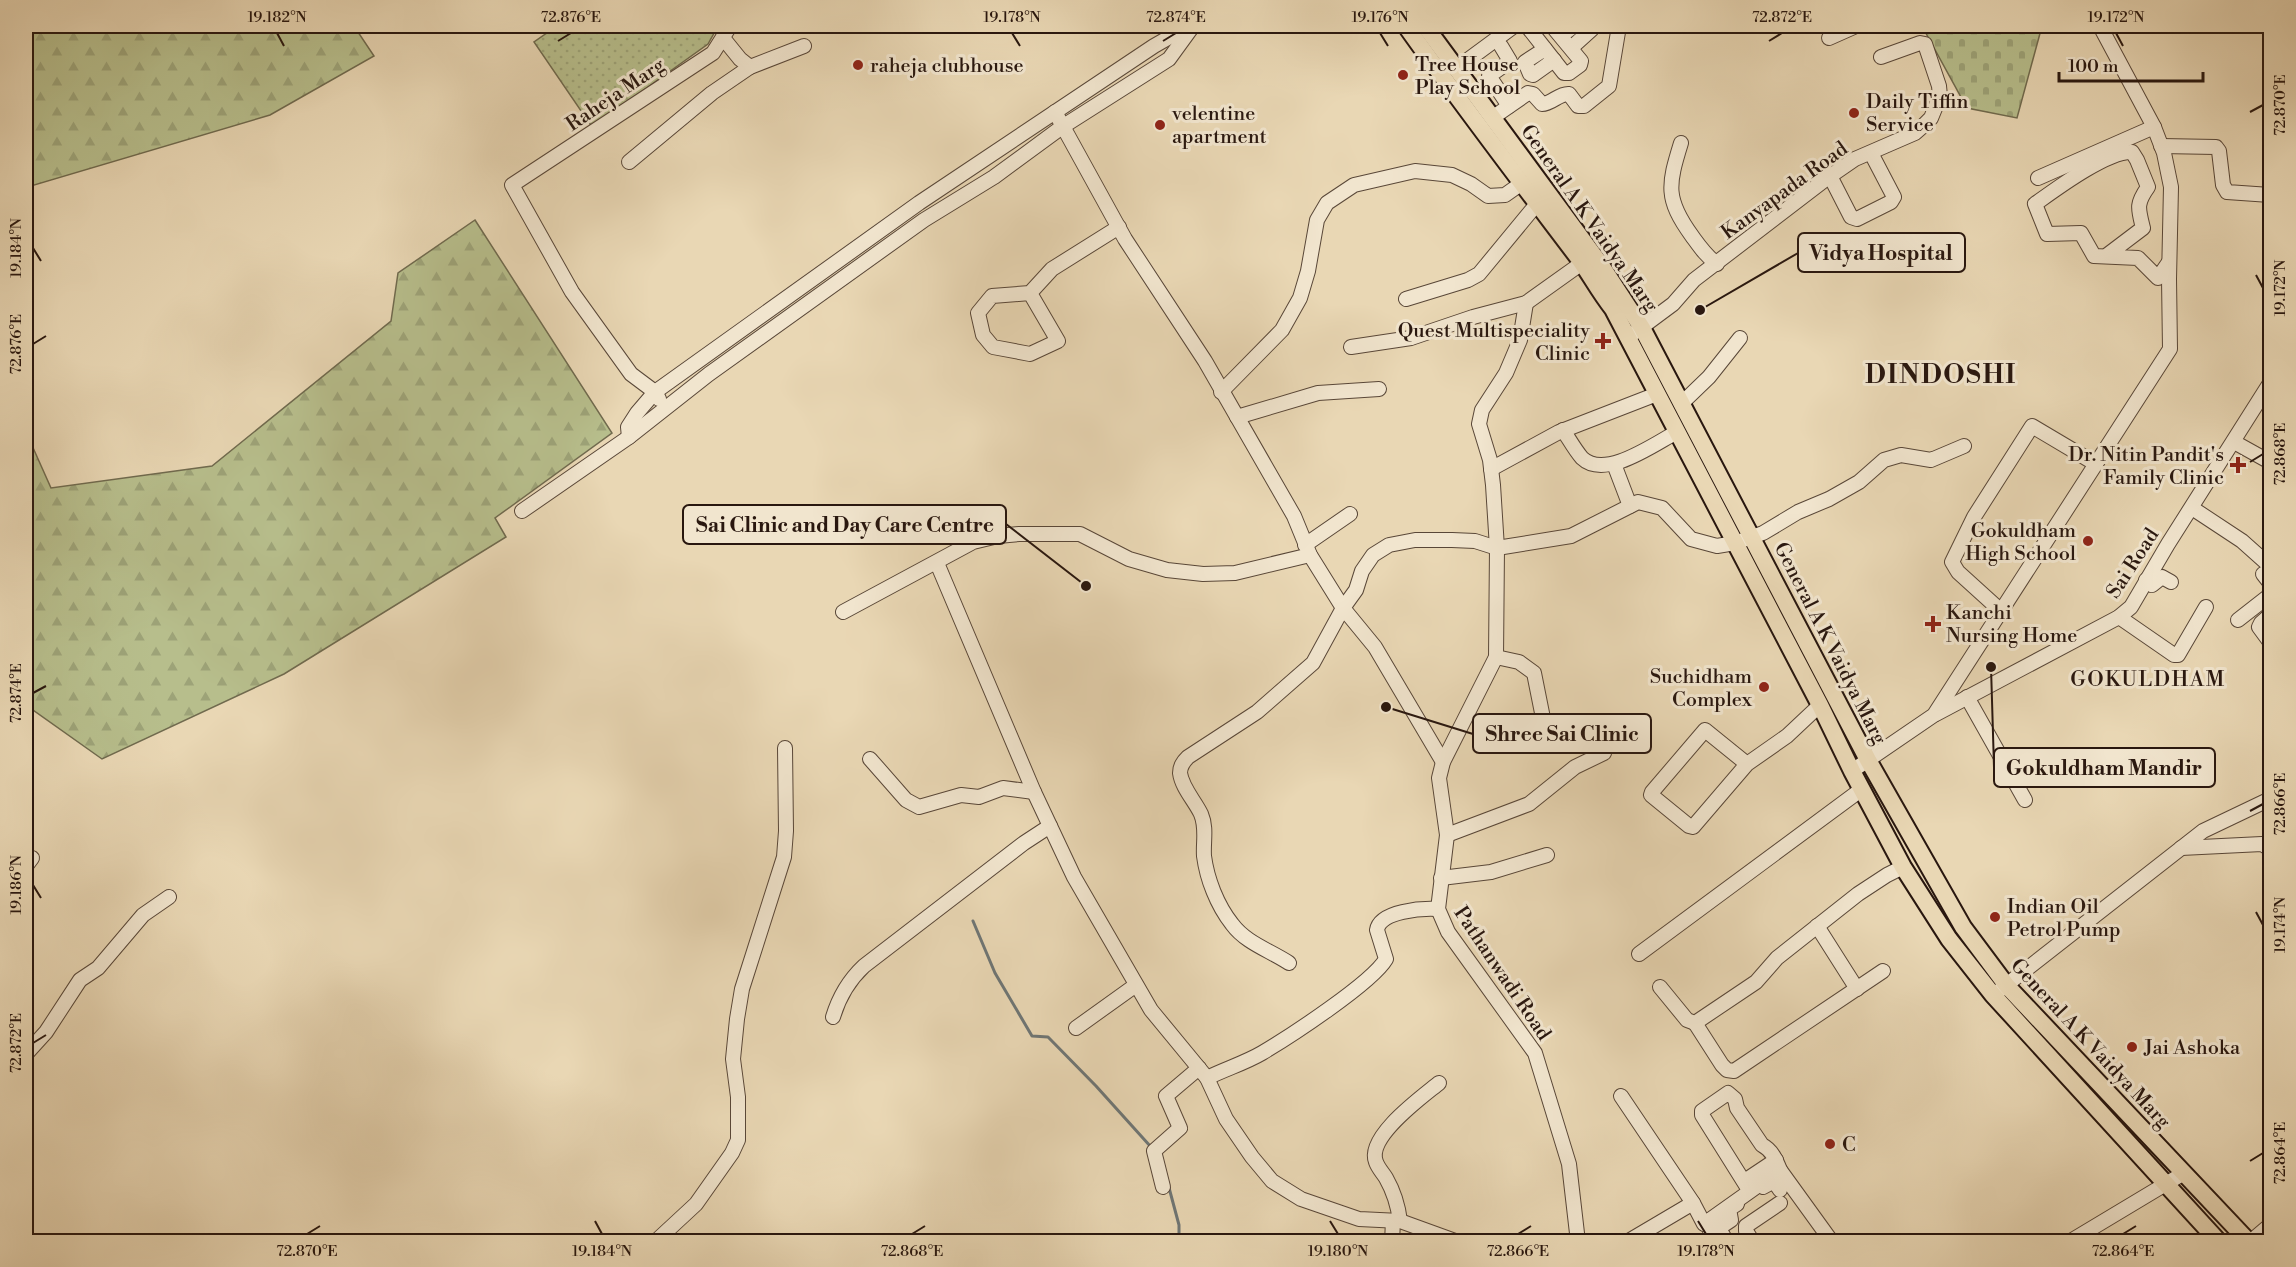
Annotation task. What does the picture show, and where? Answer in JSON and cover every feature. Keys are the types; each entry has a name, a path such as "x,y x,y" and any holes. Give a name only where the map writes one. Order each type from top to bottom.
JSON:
{"main road":[{"name":"General A K Vaidya Marg","path":"1406,26 1536,205 1582,263 1595,286 1635,333 1682,404 1868,760 2000,990 2219,1242"},
{"name":"General A K Vaidya Marg","path":"1425,26 1601,265 1635,333 1657,394 1903,867 1949,939 2184,1173 2249,1242"}],"street":[{"name":"Raheja Marg","path":"655,392 630,374 572,292 512,185 713,53 730,26"},
{"path":"629,437 628,427 655,392 919,203 1154,46 1191,26"},
{"path":"522,511 629,437 718,368 914,227 994,177 1062,127 1169,59 1191,26"},
{"path":"1456,68 1514,26"},
{"path":"1527,26 1564,73 1569,73 1580,65 1581,61 1557,31 1574,26"},
{"path":"1571,48 1593,29 1592,26"},
{"path":"1492,118 1528,93 1533,94 1542,104 1548,104 1569,94 1578,106 1584,106 1609,86 1619,26"},
{"path":"1829,38 1856,26"},
{"path":"1934,715 2170,349 2171,187 2154,127 2100,26"},
{"path":"723,38 740,59 750,67"},
{"name":"Kanyapada Road","path":"1635,333 1673,304 1694,280 1830,176 1855,159 1915,133 1931,118 1940,96 1940,86 1925,44 1920,43 1881,57"},
{"path":"629,162 712,93 750,67 804,46"},
{"path":"1489,76 1510,61 1501,46"},
{"path":"1474,55 1509,106"},
{"path":"1055,112 1119,227 1205,361 1294,516 1308,550 1343,608 1375,646 1443,762"},
{"path":"2038,178 2154,127"},
{"path":"1682,143 1670,185 1673,205 1706,256 1717,264"},
{"path":"2161,146 2214,146 2219,151 2223,185 2227,192 2271,195"},
{"path":"2106,256 2143,228 2138,208 2139,199 2148,187 2132,152 2116,154 2066,182 2035,204 2048,234 2081,233 2094,256 2138,258 2158,279 2171,260"},
{"path":"1830,176 1851,217 1857,219 1891,202 1894,197 1871,153"},
{"path":"1221,392 1282,330 1300,298 1308,271 1317,220 1327,203 1354,185 1415,171 1452,175 1472,184 1488,196 1505,195 1522,183"},
{"path":"1406,299 1468,280 1479,274 1536,205"},
{"path":"1030,293 1058,341 1030,354 993,347 982,335 978,313 992,296 1030,293 1052,269 1119,227"},
{"path":"1351,347 1410,338 1473,317 1526,303 1582,263"},
{"name":"Pathanwadi Road","path":"1526,303 1520,340 1506,373 1482,410 1479,424 1491,469 1497,548 1496,657 1443,762 1439,778 1446,836 1438,909 1448,932 1535,1053 1569,1164 1578,1242"},
{"path":"1682,404 1709,377 1740,338"},
{"name":"Sai Road","path":"1852,771 1934,715 2119,617 2131,607 2149,586 2192,508 2271,383"},
{"path":"1237,417 1318,393 1379,389"},
{"path":"655,392 665,409"},
{"path":"1491,469 1563,430 1657,394"},
{"path":"2001,610 1958,572 1952,562 1974,517 2032,426 2096,464"},
{"path":"1563,430 1582,458 1599,466 1614,464 1677,432"},
{"path":"2234,442 2271,462"},
{"path":"1289,963 1268,950 1252,944 1232,925 1217,901 1204,855 1205,835 1202,816 1180,772 1182,763 1188,757 1257,712 1313,663 1343,608 1356,590 1362,571 1373,555 1389,545 1415,540 1475,541 1497,548 1571,536 1638,502 1662,508 1691,539 1717,546 1735,543 1752,537 1859,482 1884,460 1901,455 1931,460 1965,446"},
{"path":"1614,464 1630,506"},
{"path":"2192,508 2266,550 2268,574"},
{"path":"843,612 974,542 1019,534 1080,534 1129,559 1167,570 1203,574 1234,573 1308,550 1350,514"},
{"path":"937,562 1034,792 1074,878 1151,1011 1203,1073 1226,1119 1252,1157 1272,1182 1301,1199 1359,1219 1396,1221 1458,1242"},
{"path":"2149,586 2162,577 2171,582"},
{"path":"2238,620 2271,595"},
{"path":"2119,617 2174,655 2178,654 2186,644 2206,607"},
{"path":"2271,615 2259,627 2271,642"},
{"path":"1496,657 1519,662 1534,673 1544,723"},
{"path":"1967,697 2025,800"},
{"path":"1748,764 1705,730 1652,792 1652,795 1693,827 1748,764 1787,736 1820,705"},
{"path":"655,1242 696,1204 732,1153 738,1140 738,1097 733,1059 736,1019 742,988 784,857 785,748"},
{"path":"1446,836 1529,804 1575,768 1604,753"},
{"path":"870,759 906,800 919,807 952,797 979,797 1003,788 1034,792"},
{"path":"1639,954 1863,789"},
{"path":"2000,990 2203,831 2271,799"},
{"path":"833,1017 838,1000 864,966 1024,843 1050,826"},
{"path":"2181,848 2262,844 2271,849"},
{"path":"1441,878 1491,872 1547,855"},
{"path":"1695,1023 1756,982 1777,958 1865,889 1887,874 1903,867"},
{"path":"26,1054 46,1032 80,980 98,968 143,915 169,897"},
{"path":"1163,1187 1154,1151 1180,1128 1166,1096 1203,1073 1228,1067 1260,1054 1328,1009 1380,969 1386,959 1377,930 1377,926 1382,922 1410,910 1438,909"},
{"path":"1817,926 1857,989"},
{"path":"1660,987 1687,1020 1695,1023 1722,1065 1727,1070 1734,1071 1883,970"},
{"path":"1076,1028 1136,985"},
{"path":"1392,1242 1397,1201 1377,1164 1374,1155 1376,1146 1401,1115 1439,1083"},
{"path":"1749,1184 1701,1115 1702,1111 1728,1093 1731,1094 1737,1108 1762,1145 1768,1148 1832,1242"},
{"path":"1621,1096 1712,1232 1727,1242"},
{"path":"1712,1232 1749,1184 1778,1165"},
{"path":"2069,1242 2168,1185 2184,1173"},
{"path":"1712,1232 1731,1220 1729,1209 1774,1181 1780,1197 1746,1226 1746,1231 1753,1242"},
{"path":"1627,1242 1693,1203"},
{"path":"2249,1242 2271,1225"}],"green space":[{"path":"56,26 354,26 374,56 270,115 31,186 26,180 26,36"},
{"path":"557,26 718,26 708,44 592,127 534,42"},
{"path":"1922,26 2042,26 2017,118 1967,108"},
{"path":"475,220 612,433 495,518 506,537 284,674 102,759 26,705 26,432 51,488 212,466 391,321 398,273"}],"waterway":[{"path":"973,921 995,973 1032,1036 1048,1037 1151,1147"},
{"path":"1168,1184 1179,1225 1179,1242"}],"place":[{"name":"raheja clubhouse","path":"858,65"},
{"name":"Tree House Play School","path":"1403,75"},
{"name":"Daily Tiffin Service","path":"1854,113"},
{"name":"velentine apartment","path":"1160,125"},
{"name":"Vidya Hospital","path":"1700,310"},
{"name":"Quest Multispeciality Clinic","path":"1603,341"},
{"name":"Dr. Nitin Pandit's Family Clinic","path":"2238,465"},
{"name":"Gokuldham High School","path":"2088,541"},
{"name":"Sai Clinic and Day Care Centre","path":"1086,586"},
{"name":"Kanchi Nursing Home","path":"1933,624"},
{"name":"Gokuldham Mandir","path":"1991,667"},
{"name":"Suchidham Complex","path":"1764,687"},
{"name":"Shree Sai Clinic","path":"1386,707"},
{"name":"Indian Oil Petrol Pump","path":"1995,917"},
{"name":"Jai Ashoka","path":"2132,1047"},
{"name":"C","path":"1830,1144"}],"district":[{"name":"DINDOSHI","path":"1941,374"},
{"name":"GOKULDHAM","path":"2148,679"}]}
